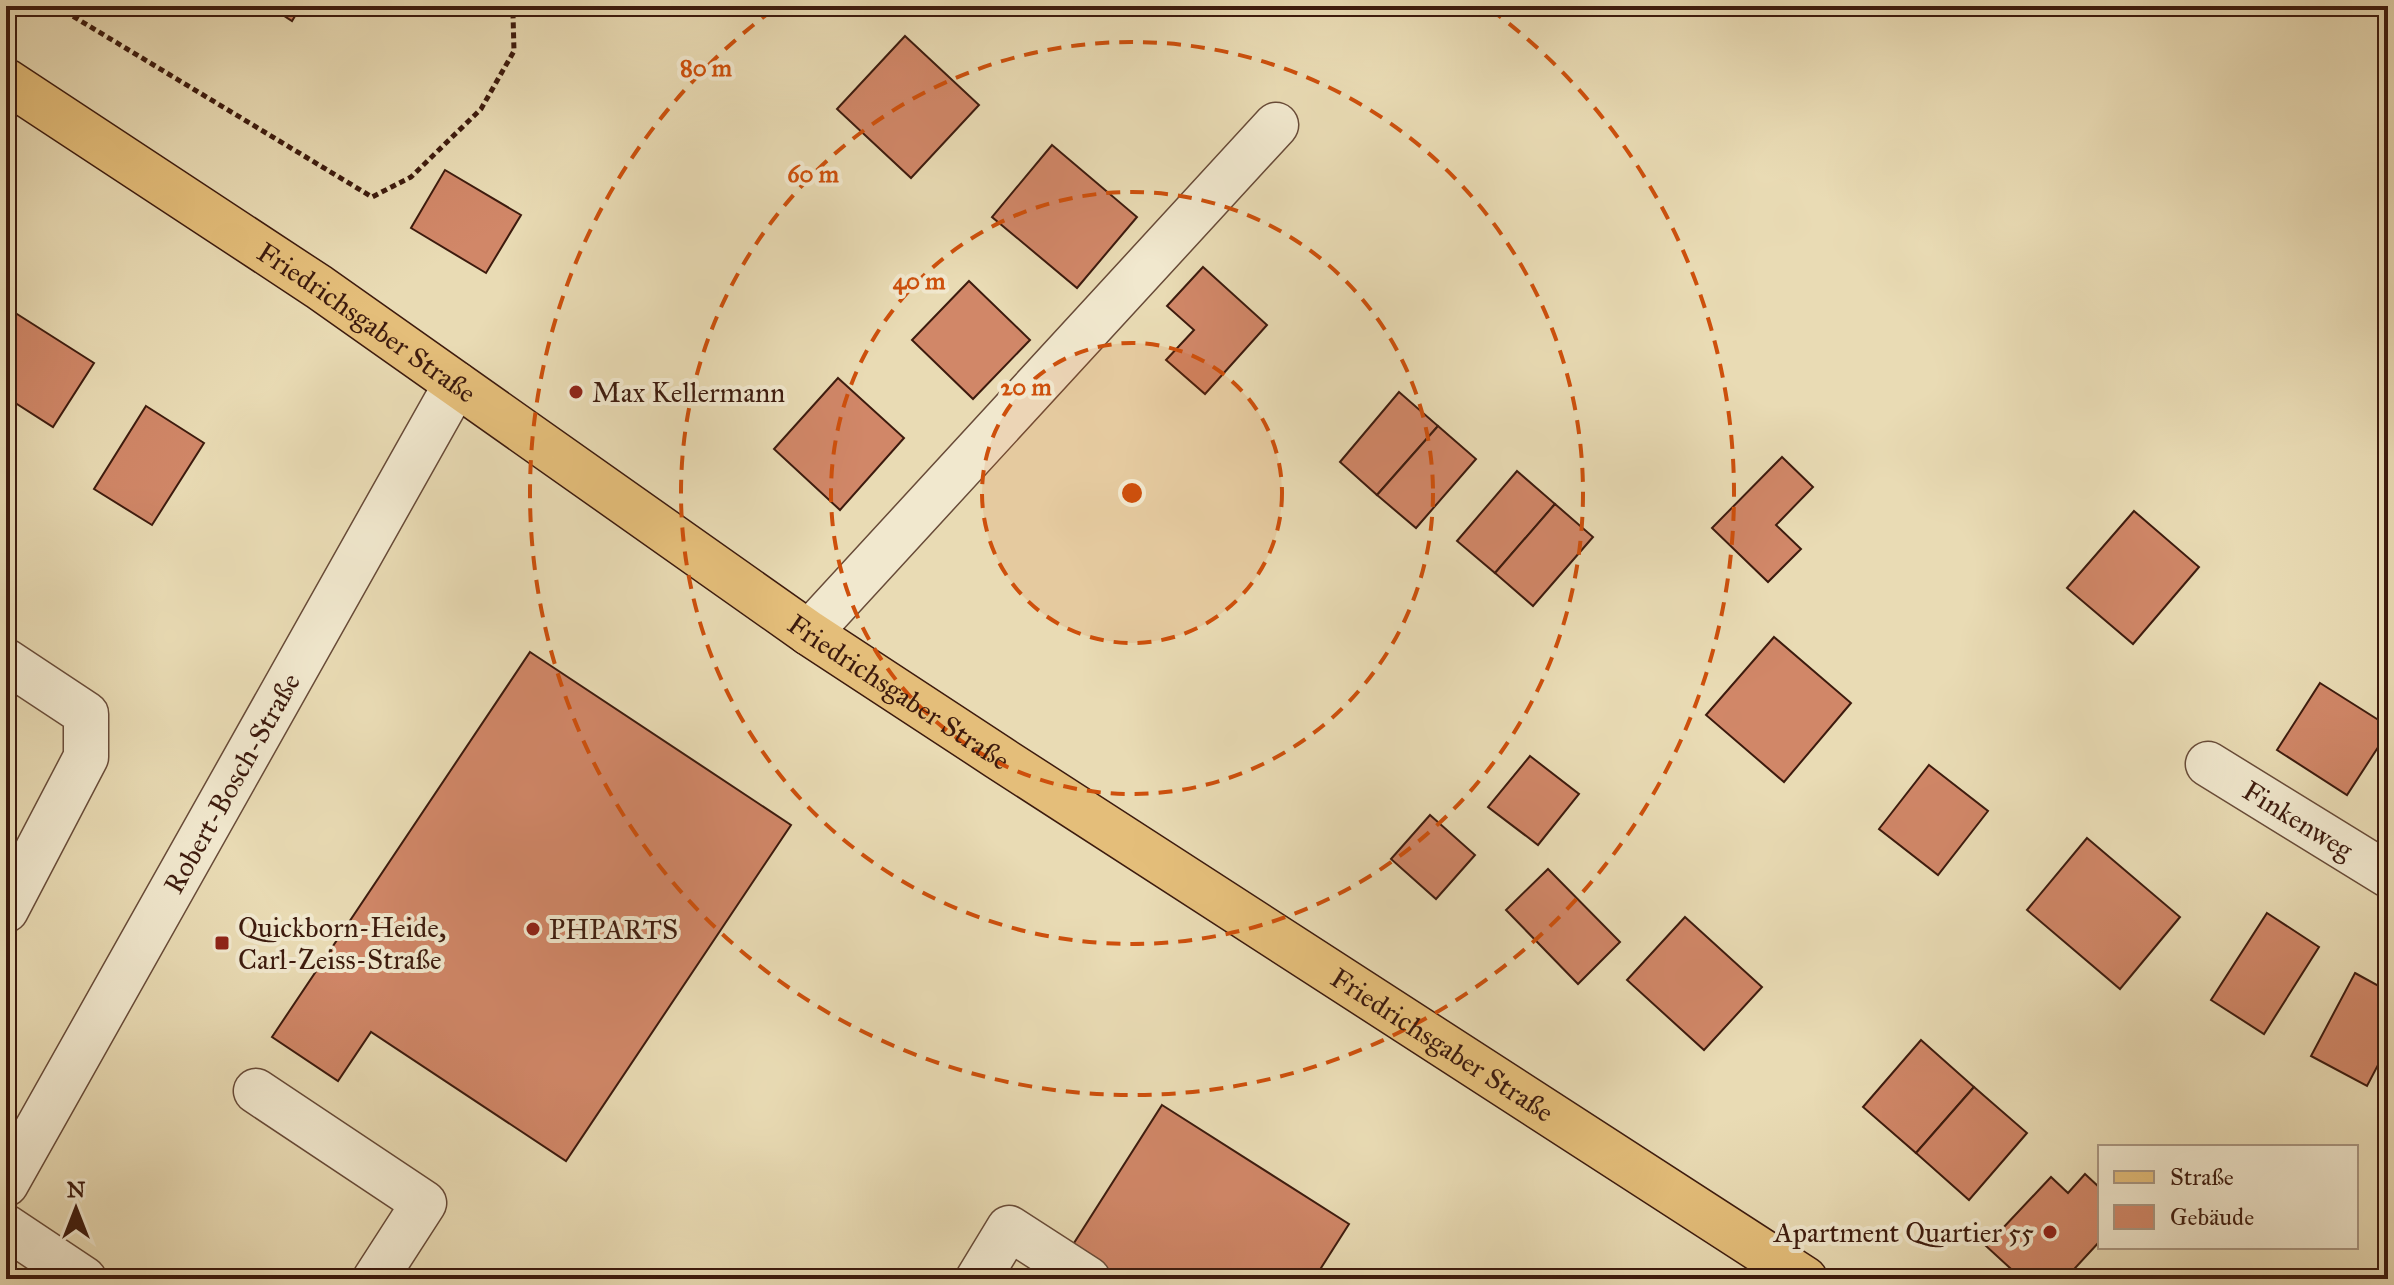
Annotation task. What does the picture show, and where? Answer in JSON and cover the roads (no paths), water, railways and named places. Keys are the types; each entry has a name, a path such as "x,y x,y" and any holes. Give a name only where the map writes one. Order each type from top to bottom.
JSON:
{"main road":[{"name":"Friedrichsgaber Straße","path":"6,81 319,287 809,633 1805,1279"}],"street":[{"path":"809,633 1276,125"},
{"name":"Robert-Bosch-Straße","path":"6,1184 456,384"},
{"path":"6,661 86,714 86,757 6,910"},
{"name":"Finkenweg","path":"2208,764 2388,875"},
{"path":"256,1091 424,1203 375,1279"},
{"path":"6,1227 84,1279"},
{"path":"978,1279 1009,1228 1088,1279"}],"place":[{"name":"Max Kellermann","path":"576,392"},
{"name":"PHPARTS","path":"533,929"},
{"name":"Quickborn-Heide, Carl-Zeiss-Straße","path":"222,943"},
{"name":"Apartment Quartier 55","path":"2050,1232"}]}
